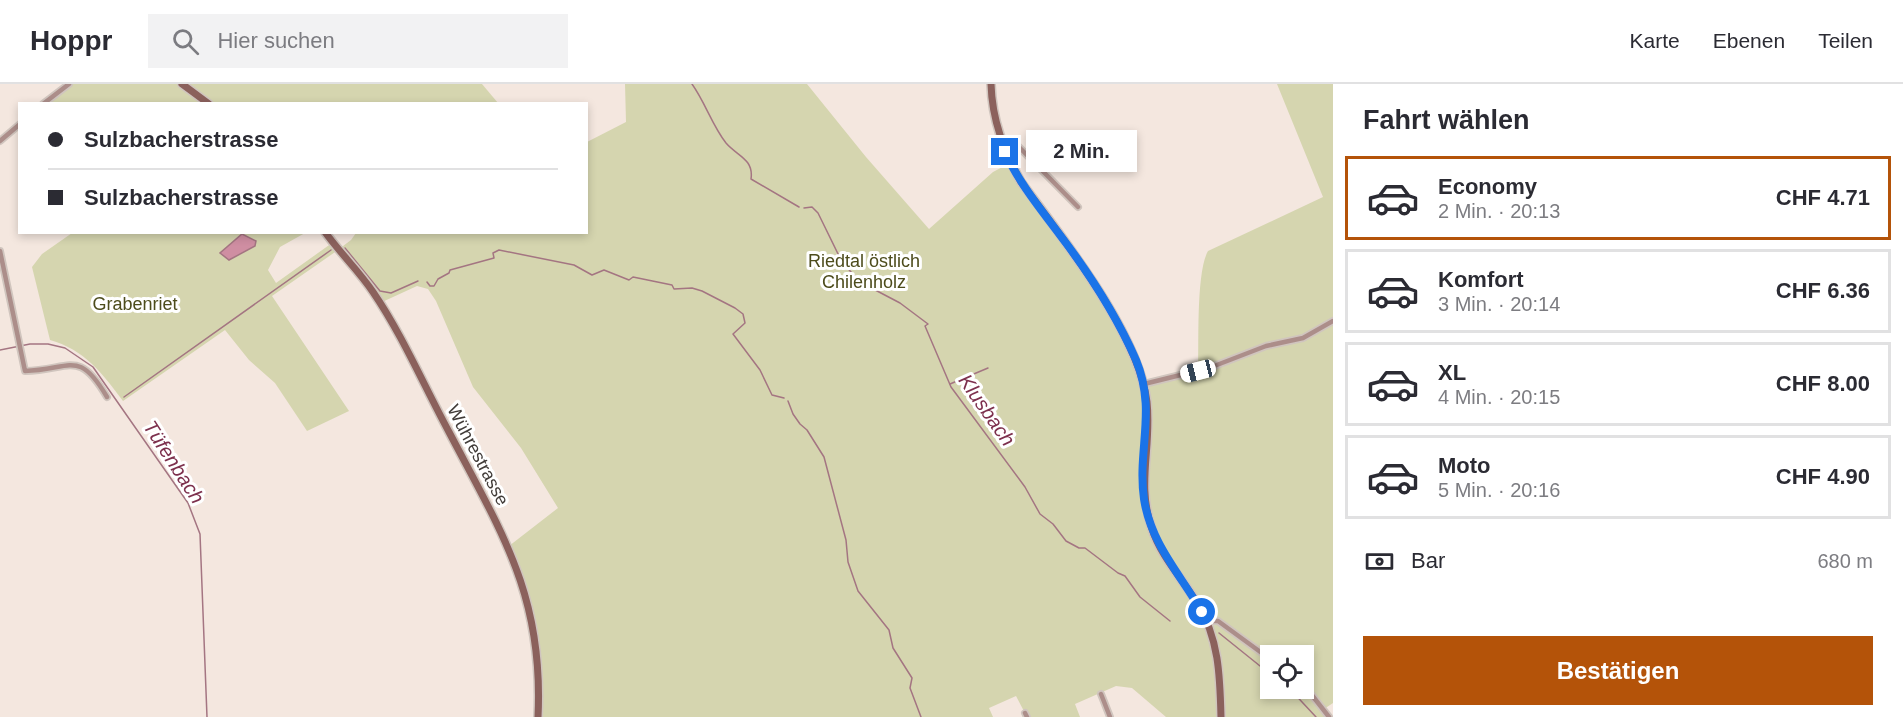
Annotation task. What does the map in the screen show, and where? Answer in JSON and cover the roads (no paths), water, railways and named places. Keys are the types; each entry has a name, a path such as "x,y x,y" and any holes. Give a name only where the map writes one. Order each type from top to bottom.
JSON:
{"street":[{"path":"46,102 69,84"},
{"path":"182,84 206,102"},
{"path":"992,84 994,115 1001,141 1021,182 1099,293 1131,350 1144,384 1148,418 1143,483 1148,517 1162,552 1207,621 1218,656 1221,717"},
{"path":"0,141 18,126"},
{"path":"1001,141 1010,141 1018,146 1078,207"},
{"name":"Wührestrasse","path":"327,234 363,278 380,303 509,546 530,607 536,638 539,672 538,717"},
{"path":"0,251 25,372 68,364 81,365 94,378 107,397"},
{"path":"1144,384 1209,368 1266,346 1303,338 1333,321"},
{"path":"1207,621 1218,621 1260,652"},
{"path":"1101,694 1110,717"},
{"path":"1314,698 1329,717"}],"waterway":[{"name":"Klusbach","path":"692,84 721,136 747,162 751,179 799,207"},
{"name":"Klusbach","path":"804,208 812,207 818,213 842,262 860,282 900,303 928,324 925,326 951,387 1025,487 1040,514 1053,524 1066,541 1079,548 1085,548 1125,576 1140,597 1170,621"},
{"path":"345,248 380,291 391,293 418,281"},
{"path":"124,397 331,250"},
{"path":"427,282 430,286 434,286 438,279 450,270 494,258 493,253 499,250 574,265 592,275 604,270 629,280 633,277 672,285 674,289 692,288 702,291 743,314 745,323 733,334 760,370 772,395 784,398"},
{"name":"Tüfenbach","path":"0,350 30,344 48,344 65,348 93,367 188,503 200,534 207,717"},
{"path":"950,384 988,368"},
{"path":"788,401 793,414 807,430 824,457 846,540 848,562 858,591 889,630 893,648 912,678 910,688 921,717"},
{"name":"Klusbach","path":"1219,633 1260,666"},
{"name":"Klusbach","path":"1299,699 1316,717"}],"park label":[{"name":"Riedtal östlich Chilenholz","path":"864,271"},
{"name":"Grabenriet","path":"135,304"}]}
